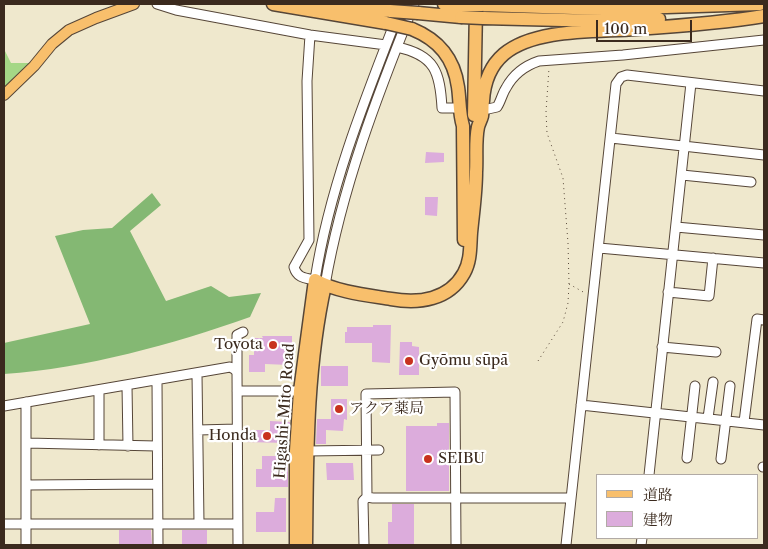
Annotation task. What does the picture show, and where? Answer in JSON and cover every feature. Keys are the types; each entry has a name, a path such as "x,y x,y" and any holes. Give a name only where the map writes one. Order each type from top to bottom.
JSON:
{"highway":[{"path":"273,4 388,17 416,8 604,9 760,4"},
{"path":"318,4 388,17 434,41 451,61 457,79 463,126 464,254 453,278 441,288 420,295 322,281"},
{"path":"444,4 472,9 603,21 764,16"},
{"path":"463,126 468,114 472,9"},
{"path":"472,9 474,115 478,127"},
{"path":"322,281 391,299 413,301 434,298 447,292 456,284 464,273 469,260 476,187 478,127 482,116 486,81 494,65 506,53 531,40 552,35 679,26 764,16"},
{"name":"Higashi-Mito Road","path":"296,545 296,451 300,391 322,281"},
{"name":"Higashi-Mito Road","path":"306,545 312,377 322,281"}],"main road":[{"path":"4,95 34,66 52,44 69,30 134,4"}],"street":[{"path":"157,4 176,10 310,35 386,45"},
{"path":"322,281 318,257 335,190 358,119 402,4"},
{"path":"322,281 345,194 368,123 397,47 416,8"},
{"path":"310,35 307,81 310,240 294,267 295,271 302,277 322,281"},
{"path":"488,109 497,107 509,83 521,69 539,61 764,40"},
{"path":"397,47 416,52 427,59 438,77 442,108 456,108"},
{"path":"566,545 616,84 621,77 627,76 764,91"},
{"path":"649,474 682,175 690,83"},
{"path":"610,138 764,155"},
{"path":"682,175 751,182"},
{"path":"676,227 764,235"},
{"path":"599,248 764,263"},
{"path":"668,292 709,296 713,258"},
{"path":"744,422 757,319 764,320"},
{"path":"238,545 236,372 237,335 243,332"},
{"path":"662,347 716,352"},
{"path":"4,406 230,368 236,372"},
{"path":"197,374 199,523"},
{"path":"157,380 158,545"},
{"path":"708,418 713,382"},
{"path":"127,386 128,446"},
{"path":"687,458 695,386"},
{"path":"721,459 730,386"},
{"path":"99,391 99,445"},
{"path":"237,391 300,391"},
{"path":"364,545 363,501 367,497 366,394 455,392 456,545"},
{"path":"26,402 26,545"},
{"path":"581,405 764,425"},
{"path":"198,430 236,429"},
{"path":"27,443 156,446"},
{"path":"308,451 379,450"},
{"path":"27,485 157,484"},
{"path":"367,497 571,498"},
{"path":"4,524 237,524"}],"path":[{"path":"538,361 563,322 568,303 569,284 563,178 547,133 546,112 550,60"},
{"path":"569,284 593,295"}],"green space":[{"path":"4,49 11,63 29,63 4,90"},
{"path":"152,193 161,205 130,231 166,301 211,286 229,297 261,293 250,317 159,346 98,361 4,374 4,343 90,324 55,236 83,230 112,228"}],"building":[{"path":"426,152 444,153 444,162 425,163"},
{"path":"425,197 438,197 437,216 425,215"},
{"path":"373,325 391,325 390,363 372,362 372,343 345,343 347,327 373,327"},
{"path":"262,336 292,336 292,352 289,352 289,365 265,364 265,372 249,372 249,355 254,355 254,338 263,338"},
{"name":"Gyōmu sūpā","path":"400,342 412,342 412,346 419,347 419,375 399,375"},
{"path":"321,366 348,366 348,386 321,386"},
{"path":"331,399 347,399 347,420 344,419 343,431 326,430 326,444 316,444 317,419 331,419"},
{"name":"Honda","path":"270,421 290,422 288,443 244,442 244,430 270,430"},
{"name":"SEIBU","path":"437,423 449,423 449,491 406,491 406,426 437,426"},
{"path":"262,456 288,456 288,487 256,487 256,469 262,469"},
{"path":"326,463 353,463 354,480 327,480"},
{"path":"275,498 286,498 286,532 256,532 256,512 274,512"},
{"path":"392,504 414,504 414,545 388,545 388,522 392,522"},
{"path":"119,530 151,530 152,545 119,545"},
{"path":"182,530 207,530 207,545 182,545"}],"place":[{"name":"Toyota","path":"273,345"},
{"name":"Gyōmu sūpā","path":"409,361"},
{"name":"アクア薬局","path":"339,409"},
{"name":"Honda","path":"267,436"},
{"name":"SEIBU","path":"428,459"}]}
